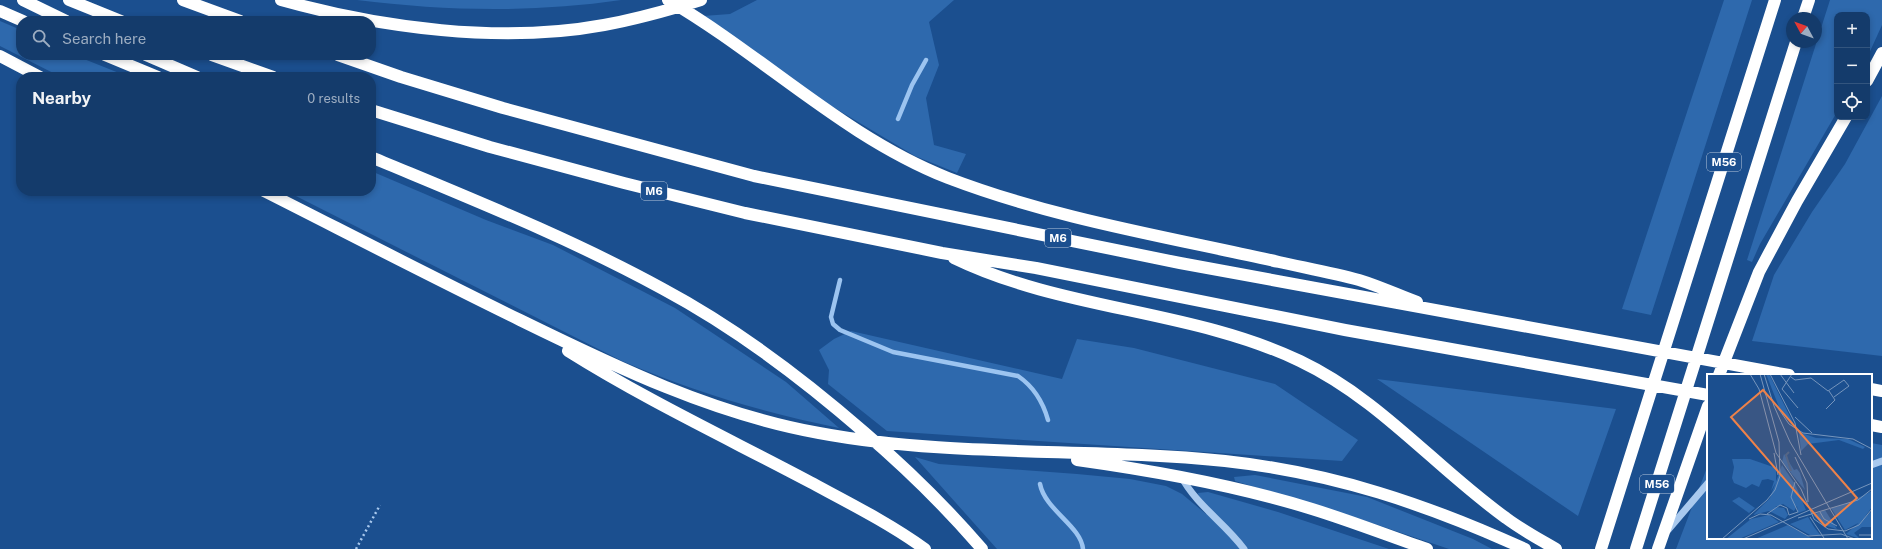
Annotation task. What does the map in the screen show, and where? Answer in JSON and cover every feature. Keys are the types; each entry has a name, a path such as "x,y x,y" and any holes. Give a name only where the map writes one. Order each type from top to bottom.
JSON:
{"highway":[{"path":"23,0 56,16"},
{"path":"69,0 109,16"},
{"path":"183,0 226,16"},
{"path":"281,0 349,16"},
{"path":"668,0 725,36 824,109 860,133 885,148 946,177 1018,202 1085,220 1360,280 1445,313"},
{"name":"M56","path":"1602,544 1775,0"},
{"path":"1805,12 1809,0"},
{"path":"376,21 410,27 467,32 563,30 604,25 653,14 696,2"},
{"path":"0,11 16,18"},
{"name":"M56","path":"1636,549 1794,48"},
{"path":"1870,75 1882,53"},
{"path":"0,56 30,72"},
{"path":"116,60 146,72"},
{"path":"158,60 185,72"},
{"path":"226,60 259,72"},
{"name":"M6","path":"352,60 401,77 503,108 754,176 1188,264 1445,313 1783,374"},
{"name":"M6","path":"376,112 490,146 632,185 745,213 942,253 1036,268 1345,330 1707,395"},
{"path":"1719,374 1733,335 1762,266 1796,201 1844,120"},
{"path":"376,159 564,240 664,289 745,339 803,381 851,421 935,497 982,549"},
{"path":"274,196 603,361 647,380 738,413 817,433 937,447 1186,458 1276,468 1317,475 1386,494 1435,510 1525,549"},
{"path":"942,253 979,270 1030,288 1239,337 1301,362 1337,382 1372,405 1506,518 1556,549"},
{"path":"509,314 600,371 872,516 925,549"},
{"path":"1872,389 1882,391"},
{"path":"1658,549 1707,409"},
{"path":"1872,425 1882,427"},
{"path":"1012,451 1181,476 1241,489 1312,509 1427,549"}],"lane":[{"path":"1872,465 1882,461"},
{"path":"1181,476 1188,490 1227,528 1244,549"},
{"path":"1662,537 1707,484"}],"path":[{"path":"356,549 380,505"}],"shaded area":[{"path":"357,0 621,0 555,7 489,9 390,4"},
{"path":"757,0 954,0 929,22 939,65 926,98 934,145 966,154 957,173 915,156 818,98 703,16 730,14"},
{"path":"1724,0 1752,0 1651,315 1622,309"},
{"path":"1830,0 1882,0 1882,25 1870,51 1870,12 1834,12 1834,117 1760,244 1752,262 1747,260 1815,48 1822,48 1822,25"},
{"path":"0,21 16,28 16,54 0,46"},
{"path":"28,60 86,60 116,72 51,72"},
{"path":"1882,96 1882,356 1752,341 1774,275 1812,212 1845,164"},
{"path":"376,173 486,220 553,245 675,308 786,382 839,428 783,415 729,400 675,382 622,361 296,196 376,196"},
{"path":"851,331 1062,379 1077,339 1134,348 1275,384 1358,440 1342,461 887,431 828,384 829,370 819,350 834,339"},
{"path":"1377,379 1616,409 1578,516"},
{"path":"1872,443 1882,445 1882,549 1676,549 1707,468 1707,539 1872,539"},
{"path":"915,457 939,464 1130,479 1166,486 1182,494 1206,514 1198,493 1208,492 1278,512 1389,549 997,549"},
{"path":"1255,475 1367,497 1473,539 1492,549 1449,549 1366,521 1235,481 1234,477"}],"waterway":[{"path":"898,119 912,85 926,60"},
{"path":"840,280 831,317 833,324 840,330 893,352 1018,376 1024,380 1037,395 1048,420"},
{"path":"1040,484 1043,493 1049,502 1076,533 1081,541 1083,549"}]}
